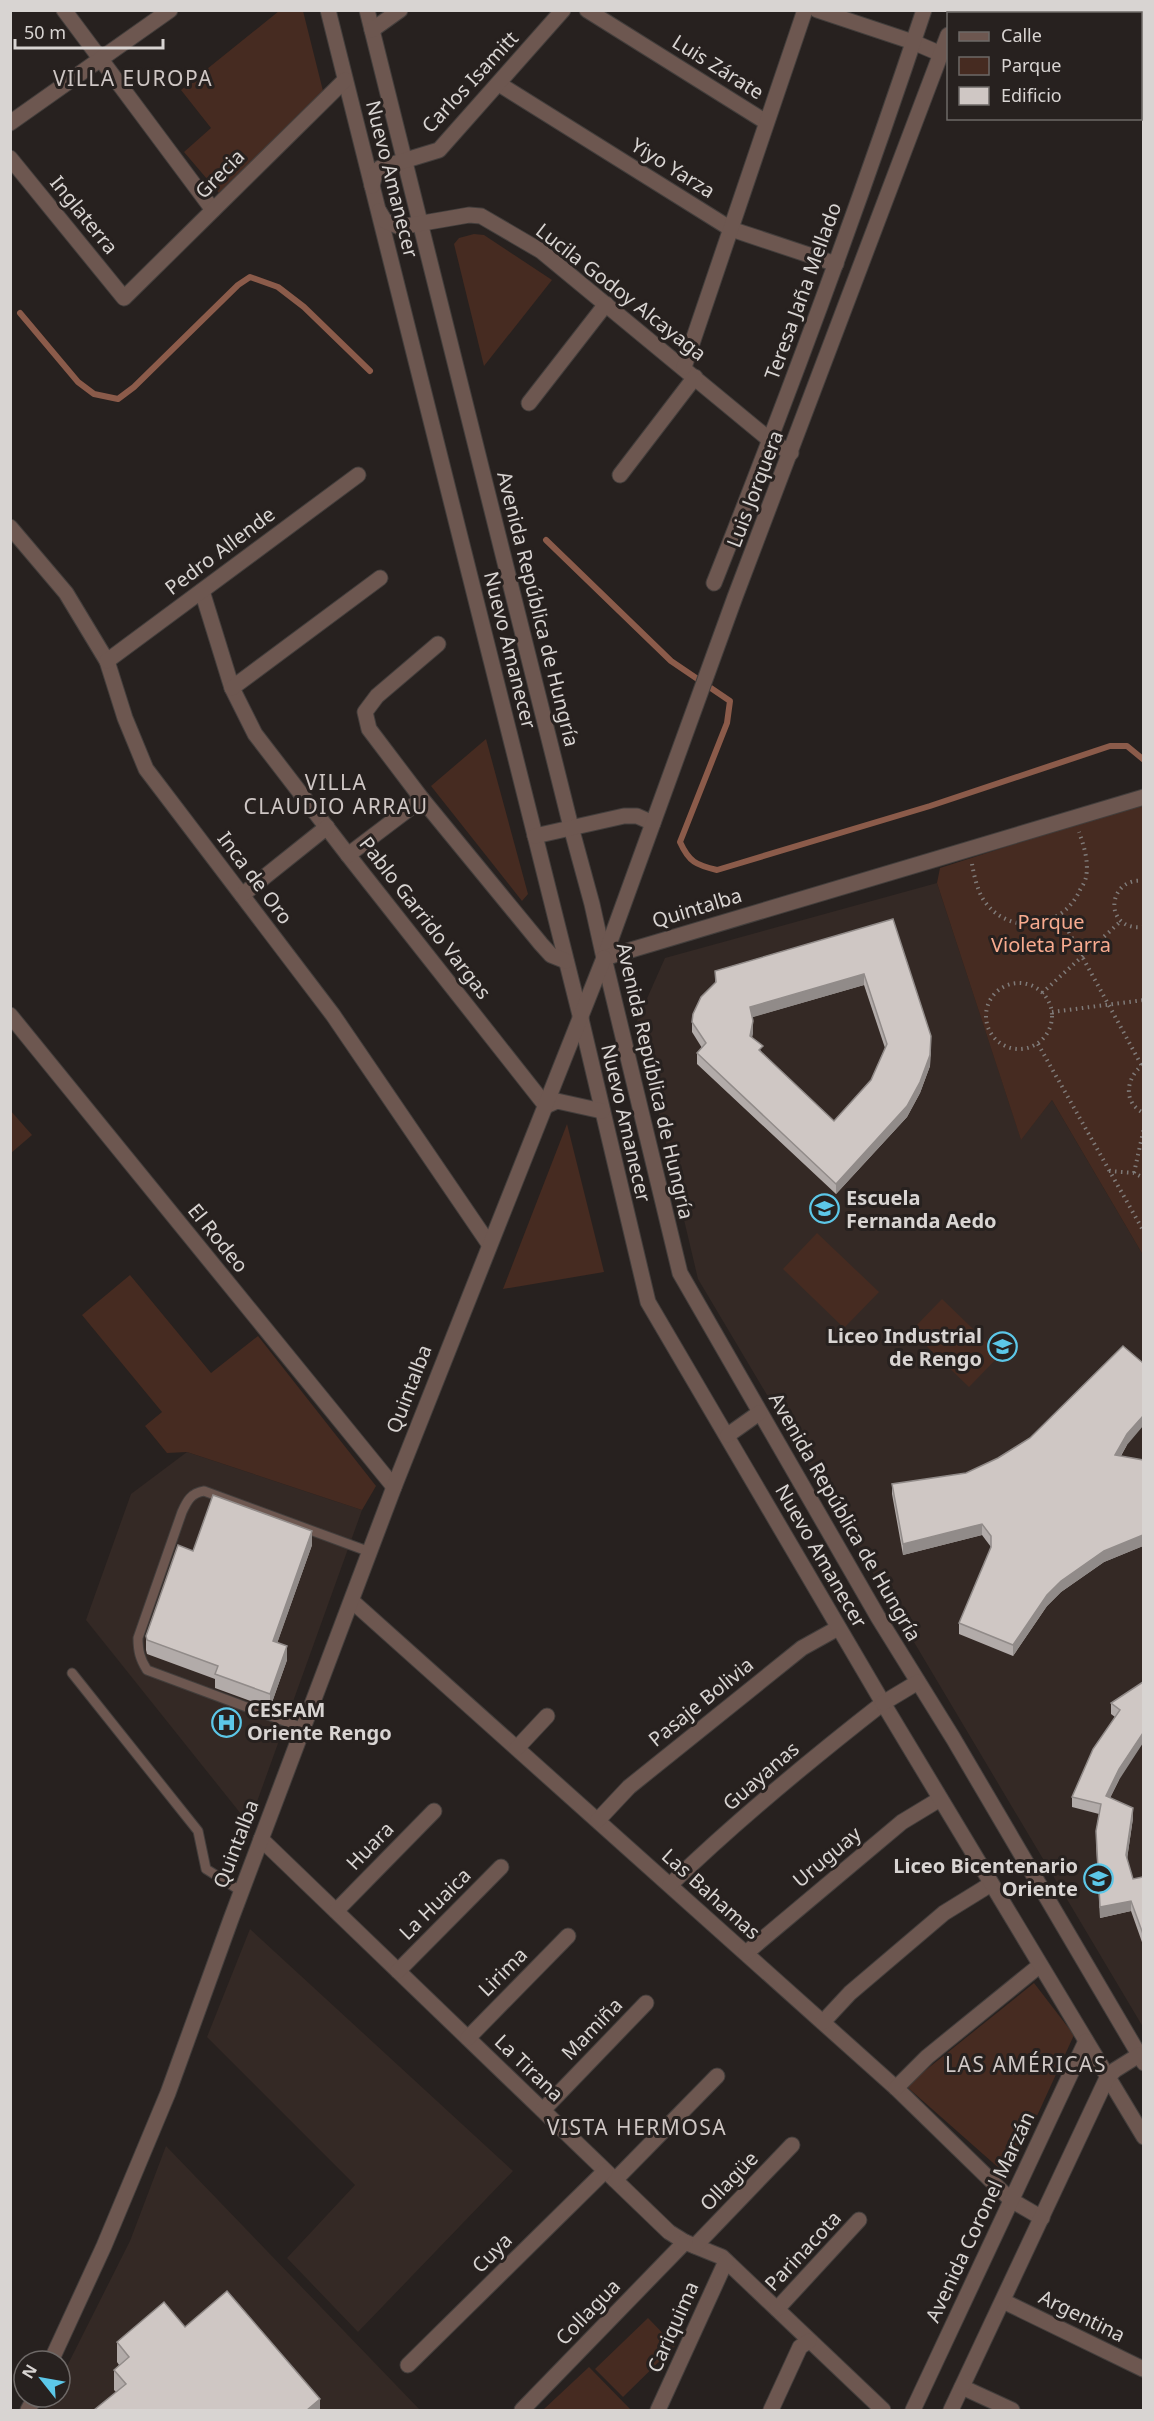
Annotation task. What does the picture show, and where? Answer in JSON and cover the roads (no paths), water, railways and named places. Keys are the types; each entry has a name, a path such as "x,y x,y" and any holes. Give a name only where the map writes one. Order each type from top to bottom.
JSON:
{"street":[{"path":"64,10 213,210"},
{"path":"10,123 170,10"},
{"name":"Nuevo Amanecer","path":"328,10 581,1019 648,1302 728,1435 838,1628 1143,2137"},
{"name":"Avenida República de Hungría","path":"367,10 592,904 680,1273 759,1413 1141,2059"},
{"path":"372,30 400,10"},
{"name":"Carlos Isamitt","path":"372,186 375,174 380,168 439,150 563,10"},
{"name":"Luis Zárate","path":"587,10 766,122"},
{"path":"620,475 689,372 731,229 806,10"},
{"path":"817,10 913,42 941,54"},
{"name":"Teresa Jaña Mellado","path":"714,583 771,441 836,264 924,10"},
{"name":"Luis Jorquera","path":"604,958 701,692 947,38"},
{"name":"Grecia","path":"124,298 345,80"},
{"name":"Yiyo Yarza","path":"499,84 731,229 836,264"},
{"name":"Inglaterra","path":"10,158 124,298"},
{"name":"Lucila Godoy Alcayaga","path":"378,209 385,221 393,226 421,225 469,215 481,216 541,251 771,441 791,453"},
{"path":"529,403 606,304"},
{"name":"Pedro Allende","path":"107,661 358,475"},
{"name":"Inca de Oro","path":"10,527 66,593 107,661 125,718 146,769 333,1015 489,1244"},
{"path":"232,688 380,578"},
{"name":"Pablo Garrido Vargas","path":"202,591 232,688 255,734 546,1106"},
{"path":"438,644 377,696 365,712 369,729 422,799 541,944 551,955 566,961"},
{"name":"Quintalba","path":"57,2349 104,2246 168,2093 241,1891 394,1487 604,958 1143,797"},
{"path":"348,855 422,799"},
{"path":"534,836 624,816 637,816 653,823"},
{"path":"242,895 327,827"},
{"name":"El Rodeo","path":"10,1015 394,1487"},
{"path":"546,1106 557,1101 602,1111"},
{"path":"728,1435 759,1413"},
{"name":"Las Bahamas","path":"352,1600 897,2088 1011,2200 1042,2218"},
{"name":"Pasaje Bolivia","path":"598,1820 629,1787 793,1654 838,1628"},
{"name":"Guayanas","path":"670,1885 825,1749 883,1703 918,1682"},
{"path":"517,1748 547,1716"},
{"name":"Uruguay","path":"746,1953 902,1822 940,1799"},
{"name":"Huara","path":"336,1911 434,1811"},
{"name":"La Tirana","path":"261,1839 669,2232 690,2244 714,2252 726,2261 882,2410"},
{"name":"La Huaica","path":"398,1971 501,1867"},
{"path":"823,2022 850,1993 944,1913 991,1884"},
{"name":"Lirima","path":"468,2038 568,1936"},
{"path":"897,2088 927,2056 1040,1966"},
{"name":"Mamiña","path":"543,2110 646,2003"},
{"name":"Avenida Coronel Marzán","path":"913,2410 1086,2041"},
{"path":"951,2410 1107,2078 1115,2070 1141,2059"},
{"name":"Cuya","path":"408,2366 717,2076"},
{"name":"Ollagüe","path":"690,2244 792,2145"},
{"name":"Parinacota","path":"777,2309 859,2220"},
{"name":"Collagua","path":"522,2410 690,2244"},
{"name":"Cariquima","path":"658,2410 726,2261"},
{"name":"Argentina","path":"1003,2301 1143,2369"},
{"path":"771,2410 800,2347 809,2341"},
{"path":"962,2387 1011,2410"}],"lane":[{"path":"303,1728 147,1670 141,1660 138,1638 182,1512 187,1500 195,1492 204,1491 370,1552"},
{"path":"72,1672 198,1831 206,1869 241,1891"}],"waterway":[{"path":"20,313 78,382 94,394 118,399 134,387 238,285 250,277 278,287 304,307 370,371"},
{"path":"546,540 671,661 730,701 727,723 680,842 690,858 704,866 717,870 930,806 1110,746 1127,746 1144,760"}],"place":[{"name":"Escuela Fernanda Aedo","path":"825,1209"},
{"name":"Liceo Industrial de Rengo","path":"1003,1347"},
{"name":"CESFAM Oriente Rengo","path":"226,1722"},
{"name":"Liceo Bicentenario Oriente","path":"1099,1878"}],"district":[{"name":"VILLA EUROPA","path":"133,79"},
{"name":"VILLA CLAUDIO ARRAU","path":"336,795"},
{"name":"LAS AMÉRICAS","path":"1026,2065"},
{"name":"VISTA HERMOSA","path":"637,2128"}],"park label":[{"name":"Parque Violeta Parra","path":"1051,934"}]}
